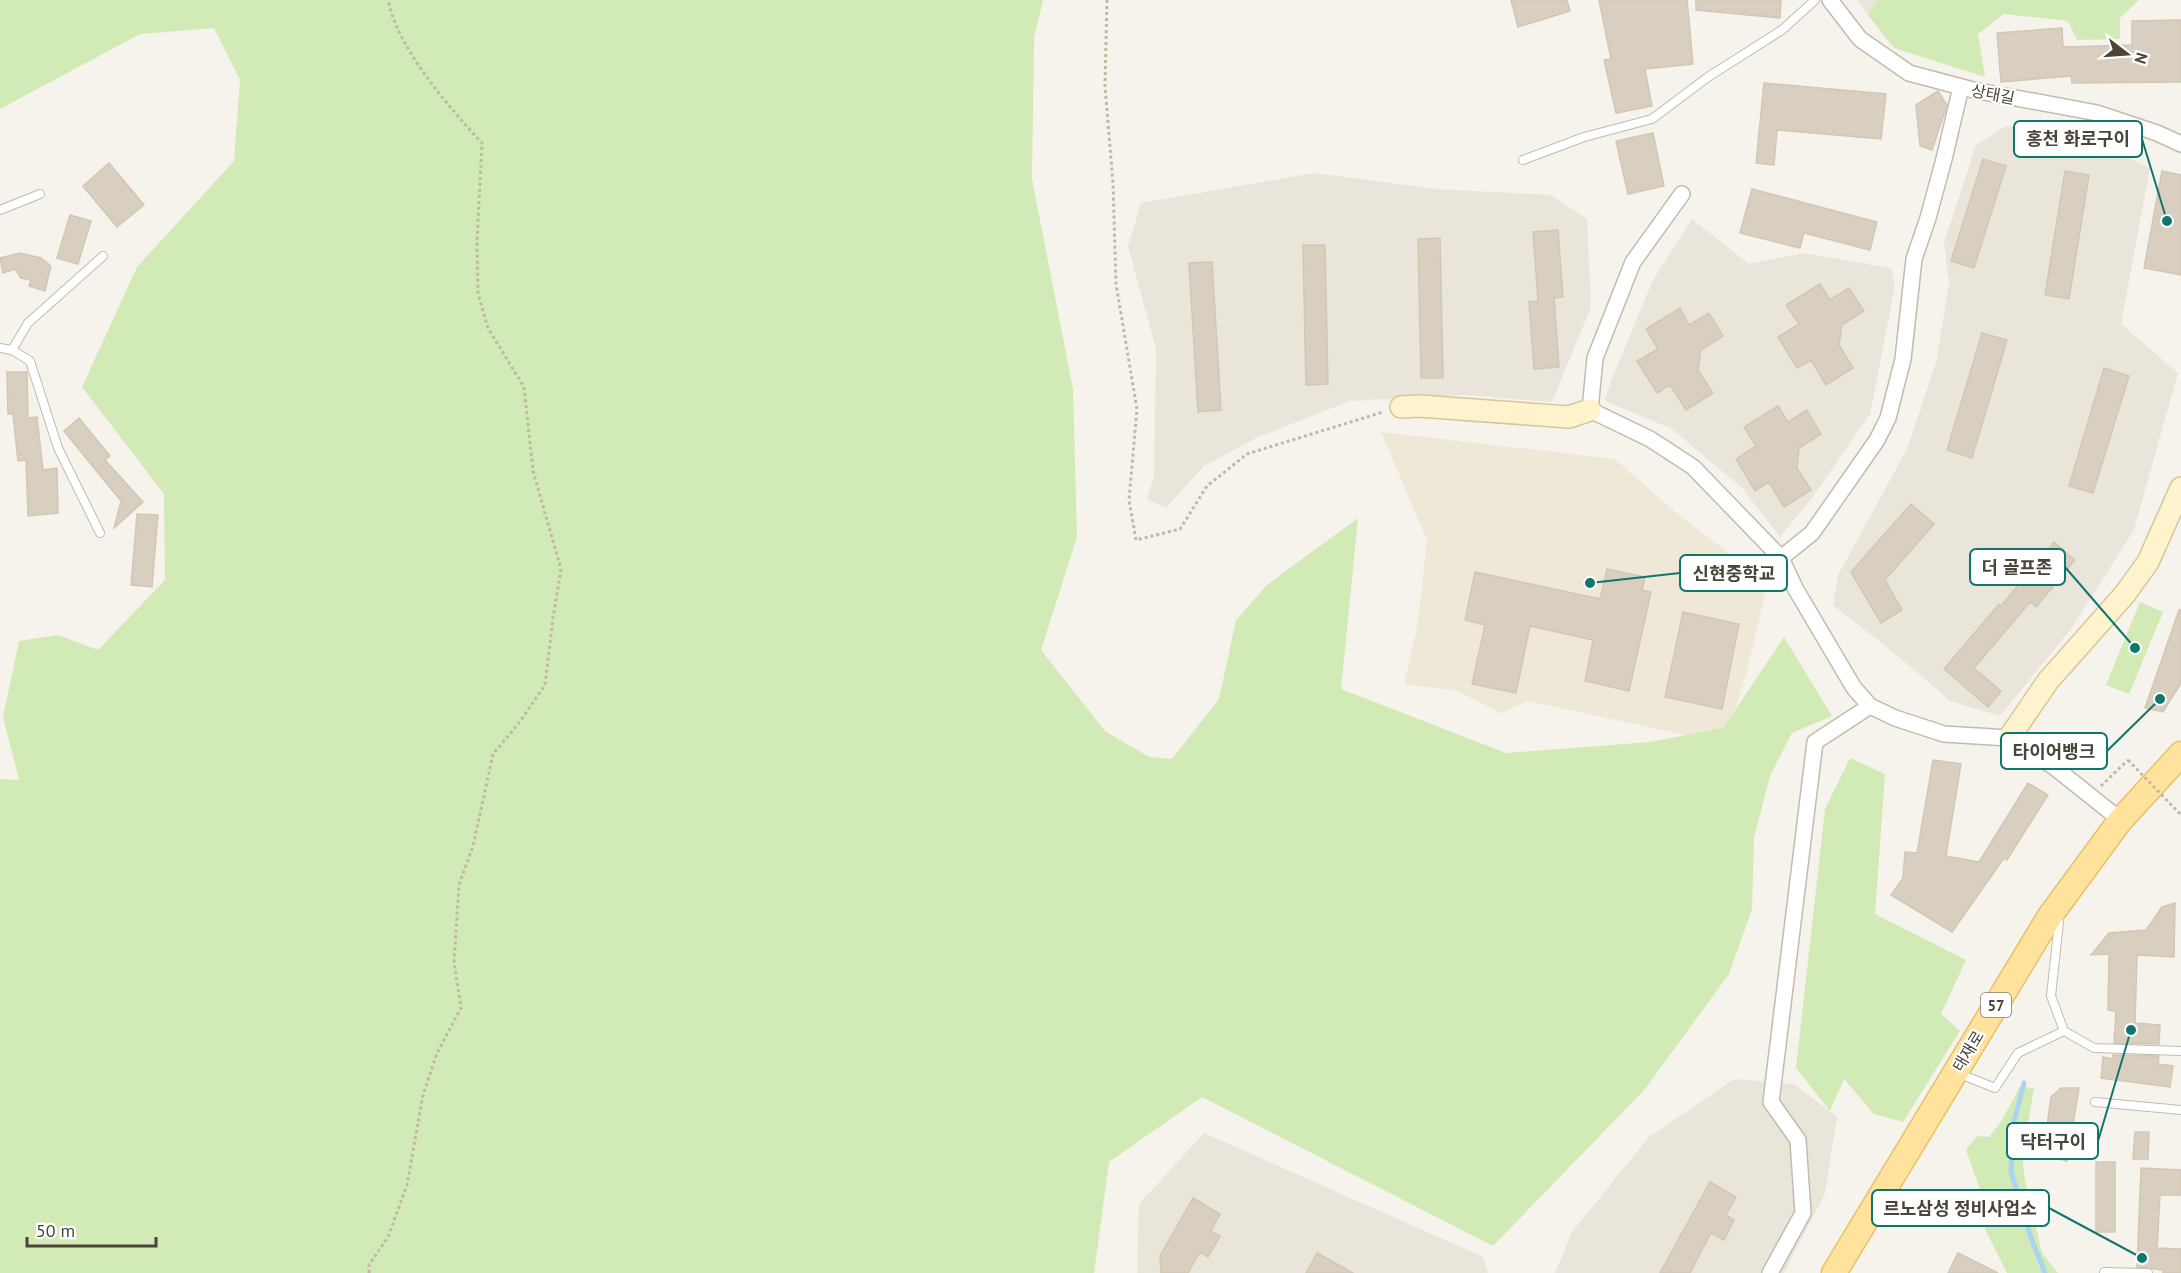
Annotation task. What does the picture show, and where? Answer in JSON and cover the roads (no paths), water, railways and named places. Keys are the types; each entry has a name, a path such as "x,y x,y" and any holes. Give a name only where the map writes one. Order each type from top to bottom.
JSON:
{"main road":[{"path":"2054,919 2067,879 2113,814 2153,772 2180,755"},
{"name":"태재로","path":"1834,1273 2054,919 2119,822 2180,755"},
{"name":"태재로","path":"1846,1273 1965,1076 2054,919"}],"street":[{"name":"상태길","path":"1830,0 1860,39 1909,73 1961,87 2097,113 2157,133 2181,144"},
{"path":"1781,558 1812,533 1877,440 1887,418 1903,359 1914,259 1938,178 1961,87"},
{"path":"1590,410 1595,358 1633,262 1682,194"},
{"path":"1401,407 1419,405 1569,417 1590,410 1650,439 1693,467 1781,558 1795,588 1854,688 1870,706 1895,718 1944,734 2009,738 2054,767 2113,814"},
{"path":"2009,738 2048,681 2125,594 2148,562 2181,488"},
{"path":"1770,1273 1803,1213 1797,1140 1771,1102 1815,742 1870,706"}],"lane":[{"path":"1523,160 1584,137 1652,118 1708,77 1782,30 1815,0"},
{"path":"0,210 40,194"},
{"path":"12,350 28,323 103,256"},
{"path":"0,348 12,350 30,361 58,448 100,533"},
{"path":"2054,919 2051,996 2064,1030 2094,1048 2181,1051"},
{"path":"1965,1076 1995,1088 2018,1053 2064,1030"},
{"path":"2095,1102 2181,1110"},
{"path":"2104,1272 2148,1273"}],"waterway":[{"path":"2024,1083 2013,1126 2011,1172 2031,1238 2045,1273"}],"place":[{"name":"홍천 화로구이","path":"2167,221"},
{"name":"신현중학교","path":"1590,583"},
{"name":"더 골프존","path":"2135,648"},
{"name":"타이어뱅크","path":"2160,699"},
{"name":"닥터구이","path":"2131,1030"},
{"name":"르노삼성 정비사업소","path":"2142,1258"}]}
